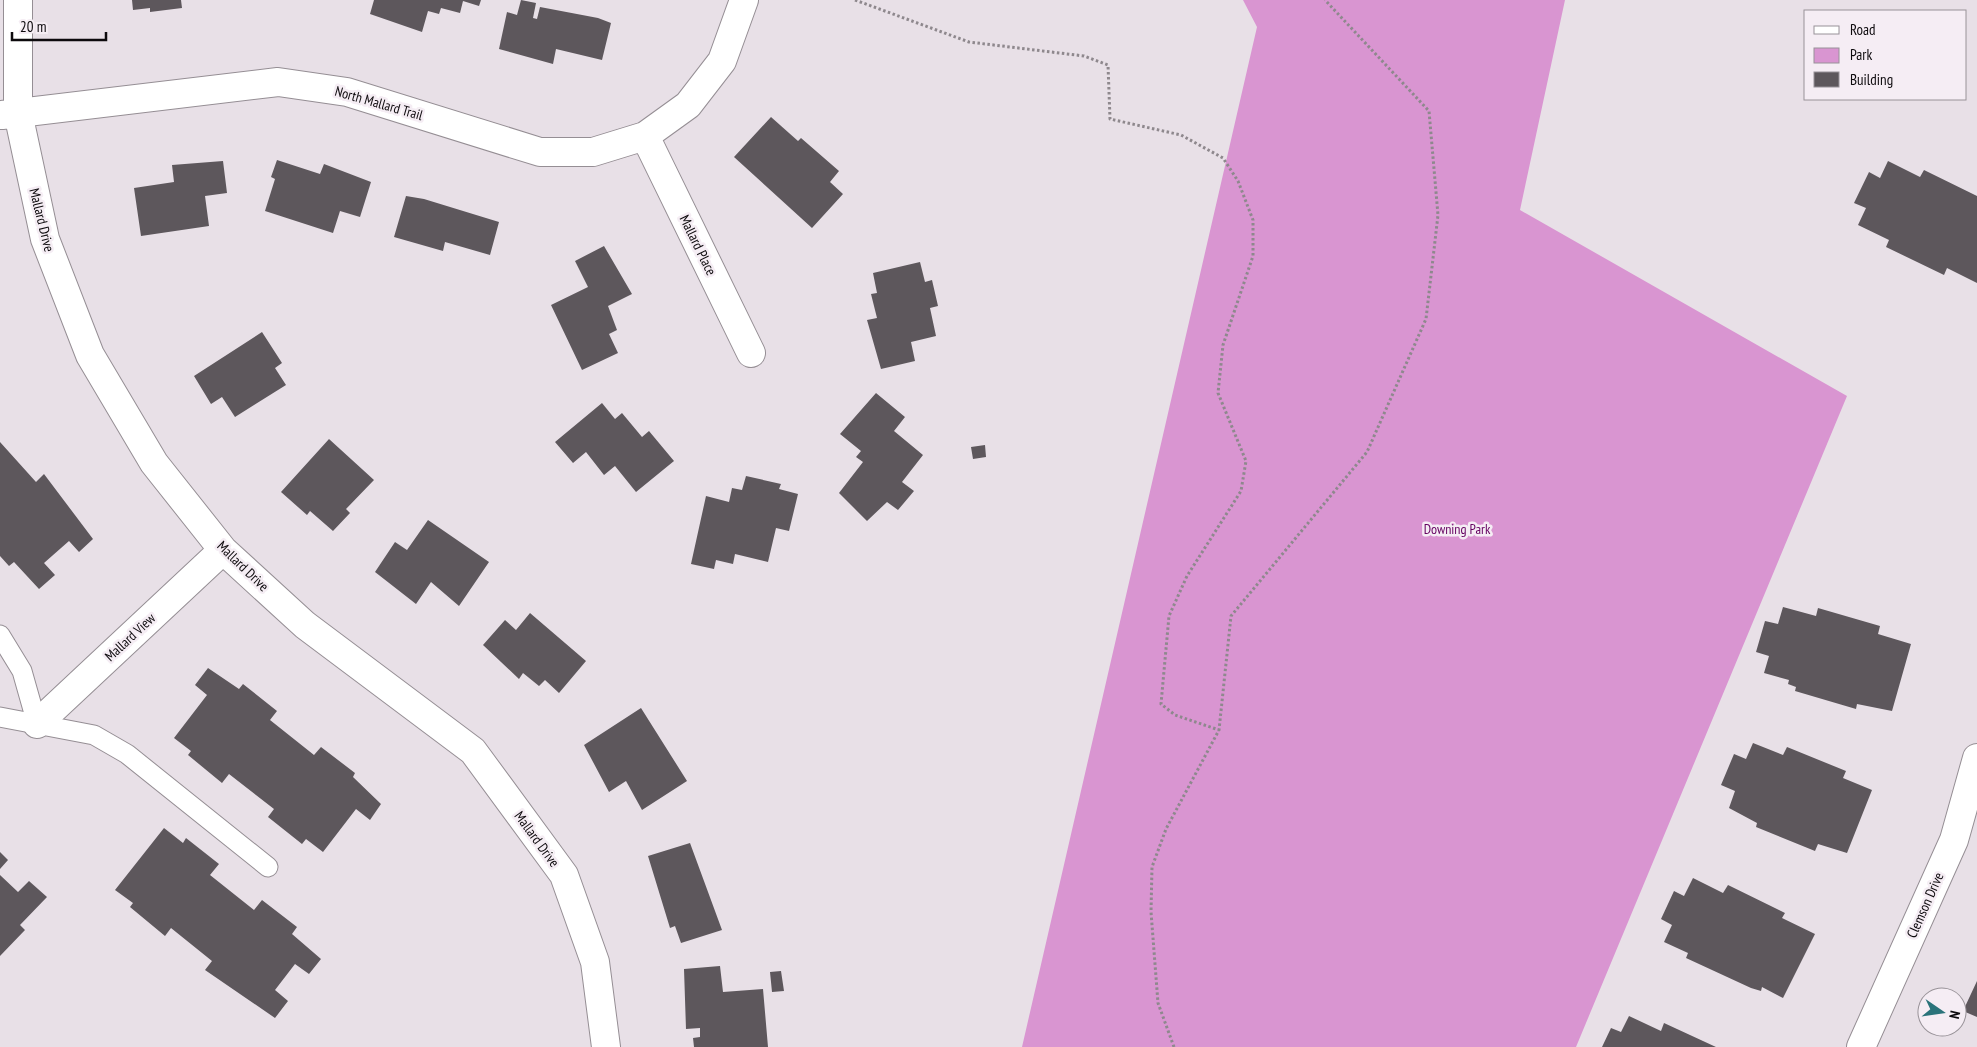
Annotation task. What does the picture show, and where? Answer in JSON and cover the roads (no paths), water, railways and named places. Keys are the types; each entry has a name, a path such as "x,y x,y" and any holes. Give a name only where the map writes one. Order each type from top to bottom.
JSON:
{"street":[{"name":"Mallard Drive","path":"18,0 9,114 45,239 90,355 154,463 223,550 305,625 473,751 564,875 595,962 606,1047"},
{"name":"North Mallard Trail","path":"9,114 278,82 347,92 540,152 593,152 645,136 688,105 722,61 744,0"},
{"name":"Mallard Place","path":"645,136 751,353"},
{"name":"Mallard View","path":"37,724 223,550"},
{"name":"Clemson Drive","path":"1861,1047 1954,840 1977,758"}],"lane":[{"path":"0,635 22,671 37,724"},
{"path":"0,717 94,735 127,754 268,867"}],"park label":[{"name":"Downing Park","path":"1457,529"}]}
